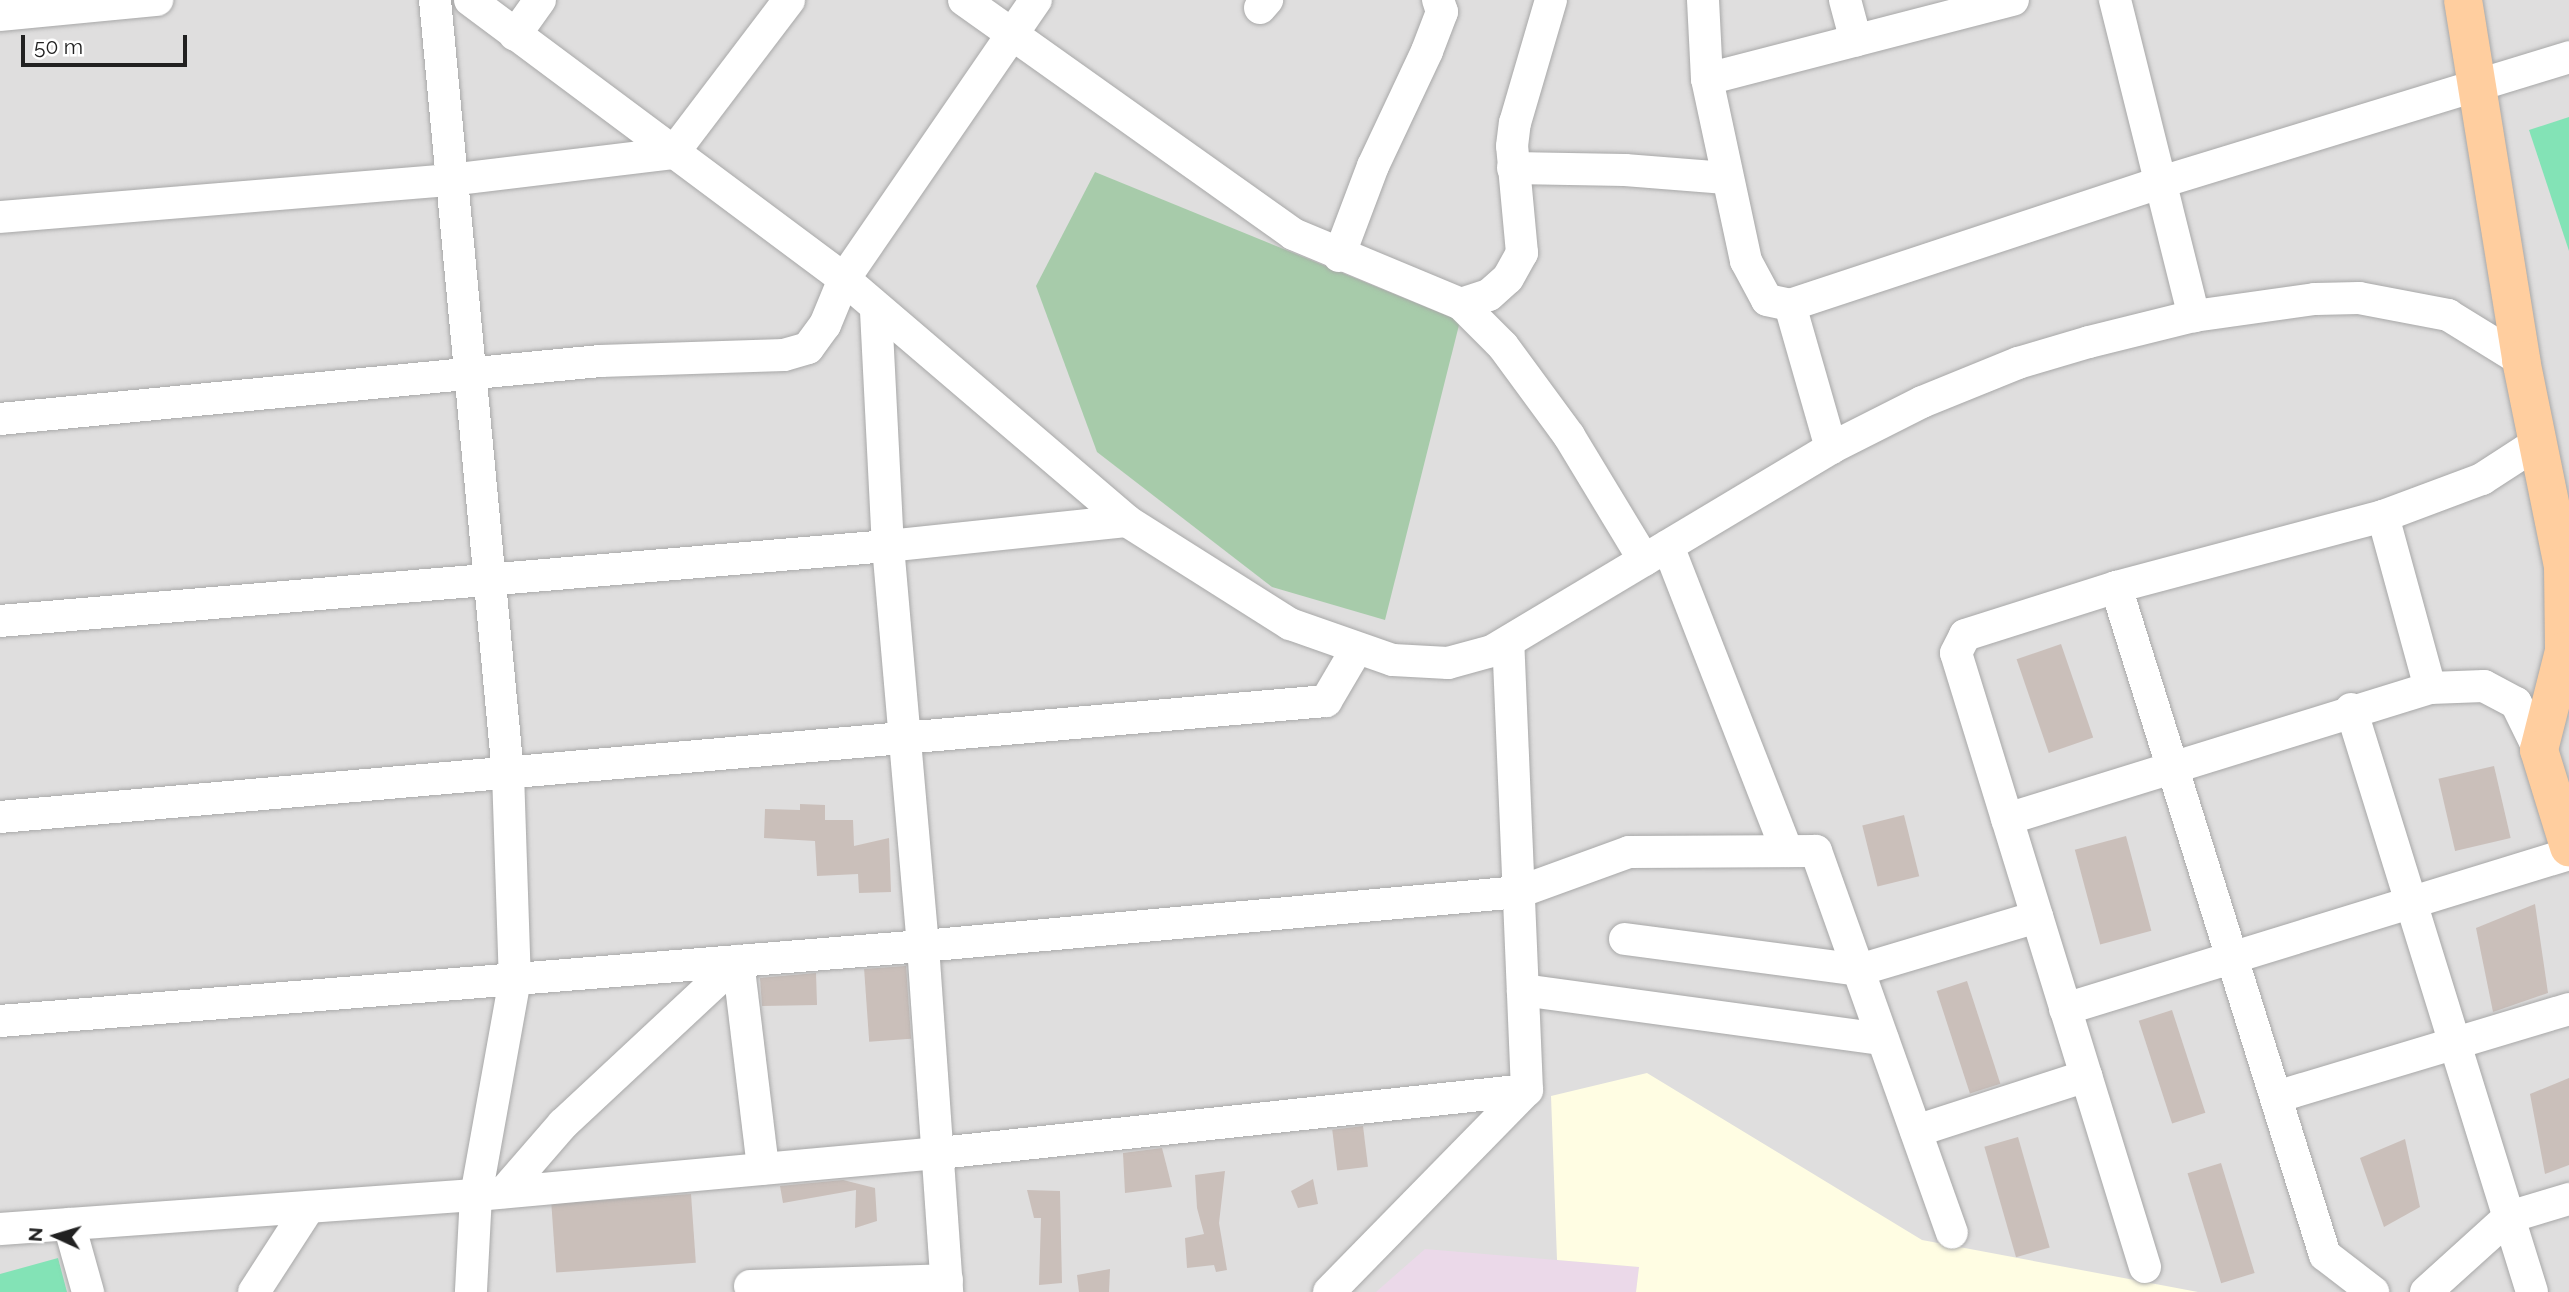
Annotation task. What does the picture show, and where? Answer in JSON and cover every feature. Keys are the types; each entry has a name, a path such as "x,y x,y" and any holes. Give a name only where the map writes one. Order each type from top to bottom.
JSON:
{"main road":[{"path":"2463,0 2479,85 2521,360 2552,465 2566,611 2554,705 2539,750 2569,847"}],"street":[{"path":"0,15 158,0"},
{"path":"435,0 450,180 471,374 486,577 508,773 515,979 490,1194 471,1292"},
{"path":"470,0 844,279 876,311 1127,521 1290,624 1356,650 1393,660 1448,663 1508,642 1831,447 1922,402 2018,363 2194,316 2315,299 2392,302 2448,315 2521,360"},
{"path":"514,35 540,0"},
{"path":"0,218 450,180 673,153 789,0"},
{"path":"964,0 1267,217 1339,256 1461,304 1503,346 1656,553 1787,851"},
{"path":"0,419 600,361 784,355 808,348 825,325 844,279 1036,0"},
{"path":"1339,256 1373,166 1427,51 1442,12 1438,0"},
{"path":"1461,304 1489,295 1508,278 1522,253 1513,168 1515,123 1551,0"},
{"path":"1703,0 1707,79 1726,178 1746,261 1767,300 1790,305 2161,182 2569,57"},
{"path":"1845,0 1856,41"},
{"path":"1707,79 2012,0"},
{"path":"2115,0 2194,316"},
{"path":"1513,168 1625,170 1726,178"},
{"path":"1790,305 1831,447"},
{"path":"750,1286 947,1286 940,1153 888,546 876,311"},
{"path":"2145,1267 1956,653 1965,635 2116,587 2383,516 2482,479 2552,465"},
{"path":"2383,516 2430,688"},
{"path":"0,621 486,577 888,546 1127,521"},
{"path":"2116,587 2325,1255 2373,1292"},
{"path":"1329,1292 1527,1090 1508,642"},
{"path":"0,817 1326,701 1356,650"},
{"path":"2007,819 2351,709 2430,688 2484,686 2516,704 2539,750"},
{"path":"2351,709 2532,1292"},
{"path":"0,1021 923,946 1519,892 1629,852 1816,851 1952,1232"},
{"path":"2066,1009 2569,854"},
{"path":"1625,939 1859,970 2037,917"},
{"path":"738,961 762,1169"},
{"path":"490,1194 738,961"},
{"path":"1523,990 1883,1039"},
{"path":"2276,1097 2569,1009"},
{"path":"1916,1131 2086,1076"},
{"path":"0,1229 490,1194 940,1153 1527,1090"},
{"path":"2426,1292 2509,1217 2569,1199"},
{"path":"254,1292 309,1207"},
{"path":"69,1224 88,1292"}],"shaded area":[{"path":"0,0 2569,0 2569,1292 0,1292"},
{"path":"1647,1073 1922,1240 2198,1292 1636,1292 1639,1267 1557,1260 1551,1096"},
{"path":"1425,1249 1639,1267 1636,1292 1376,1292"}],"green space":[{"path":"2569,117 2569,251 2529,130"},
{"path":"1095,172 1460,321 1385,620 1272,587 1097,452 1036,286"},
{"path":"58,1258 67,1292 0,1292 0,1274"}],"building":[{"path":"2061,644 2093,738 2049,753 2017,659"},
{"path":"2494,766 2511,838 2455,851 2438,779"},
{"path":"800,804 825,805 825,820 853,820 854,846 889,838 891,892 859,893 858,874 817,876 815,841 764,838 765,809 800,810"},
{"path":"1904,815 1919,876 1878,887 1862,825"},
{"path":"2126,836 2151,931 2100,944 2075,850"},
{"path":"2535,904 2548,993 2493,1012 2476,928"},
{"path":"906,966 911,1039 869,1042 864,969"},
{"path":"816,973 817,1005 762,1006 760,978"},
{"path":"1967,981 2000,1084 1970,1094 1937,991"},
{"path":"2172,1010 2205,1113 2172,1124 2139,1021"},
{"path":"2569,1078 2569,1165 2545,1174 2530,1094"},
{"path":"1363,1126 1368,1167 1337,1170 1332,1130"},
{"path":"2018,1137 2050,1248 2016,1257 1984,1147"},
{"path":"2405,1139 2420,1207 2384,1227 2360,1158"},
{"path":"1162,1148 1172,1187 1125,1193 1123,1153"},
{"path":"2221,1163 2255,1273 2221,1283 2188,1173"},
{"path":"1225,1171 1219,1223 1227,1270 1216,1272 1214,1265 1187,1268 1185,1238 1204,1234 1197,1208 1195,1175"},
{"path":"1313,1179 1318,1204 1298,1208 1291,1191"},
{"path":"843,1180 875,1188 877,1221 855,1228 856,1190 783,1203 780,1186"},
{"path":"1027,1190 1060,1191 1062,1283 1039,1285 1041,1218 1034,1218"},
{"path":"691,1194 696,1263 556,1273 551,1204"},
{"path":"1110,1269 1109,1292 1079,1292 1077,1275"}]}
